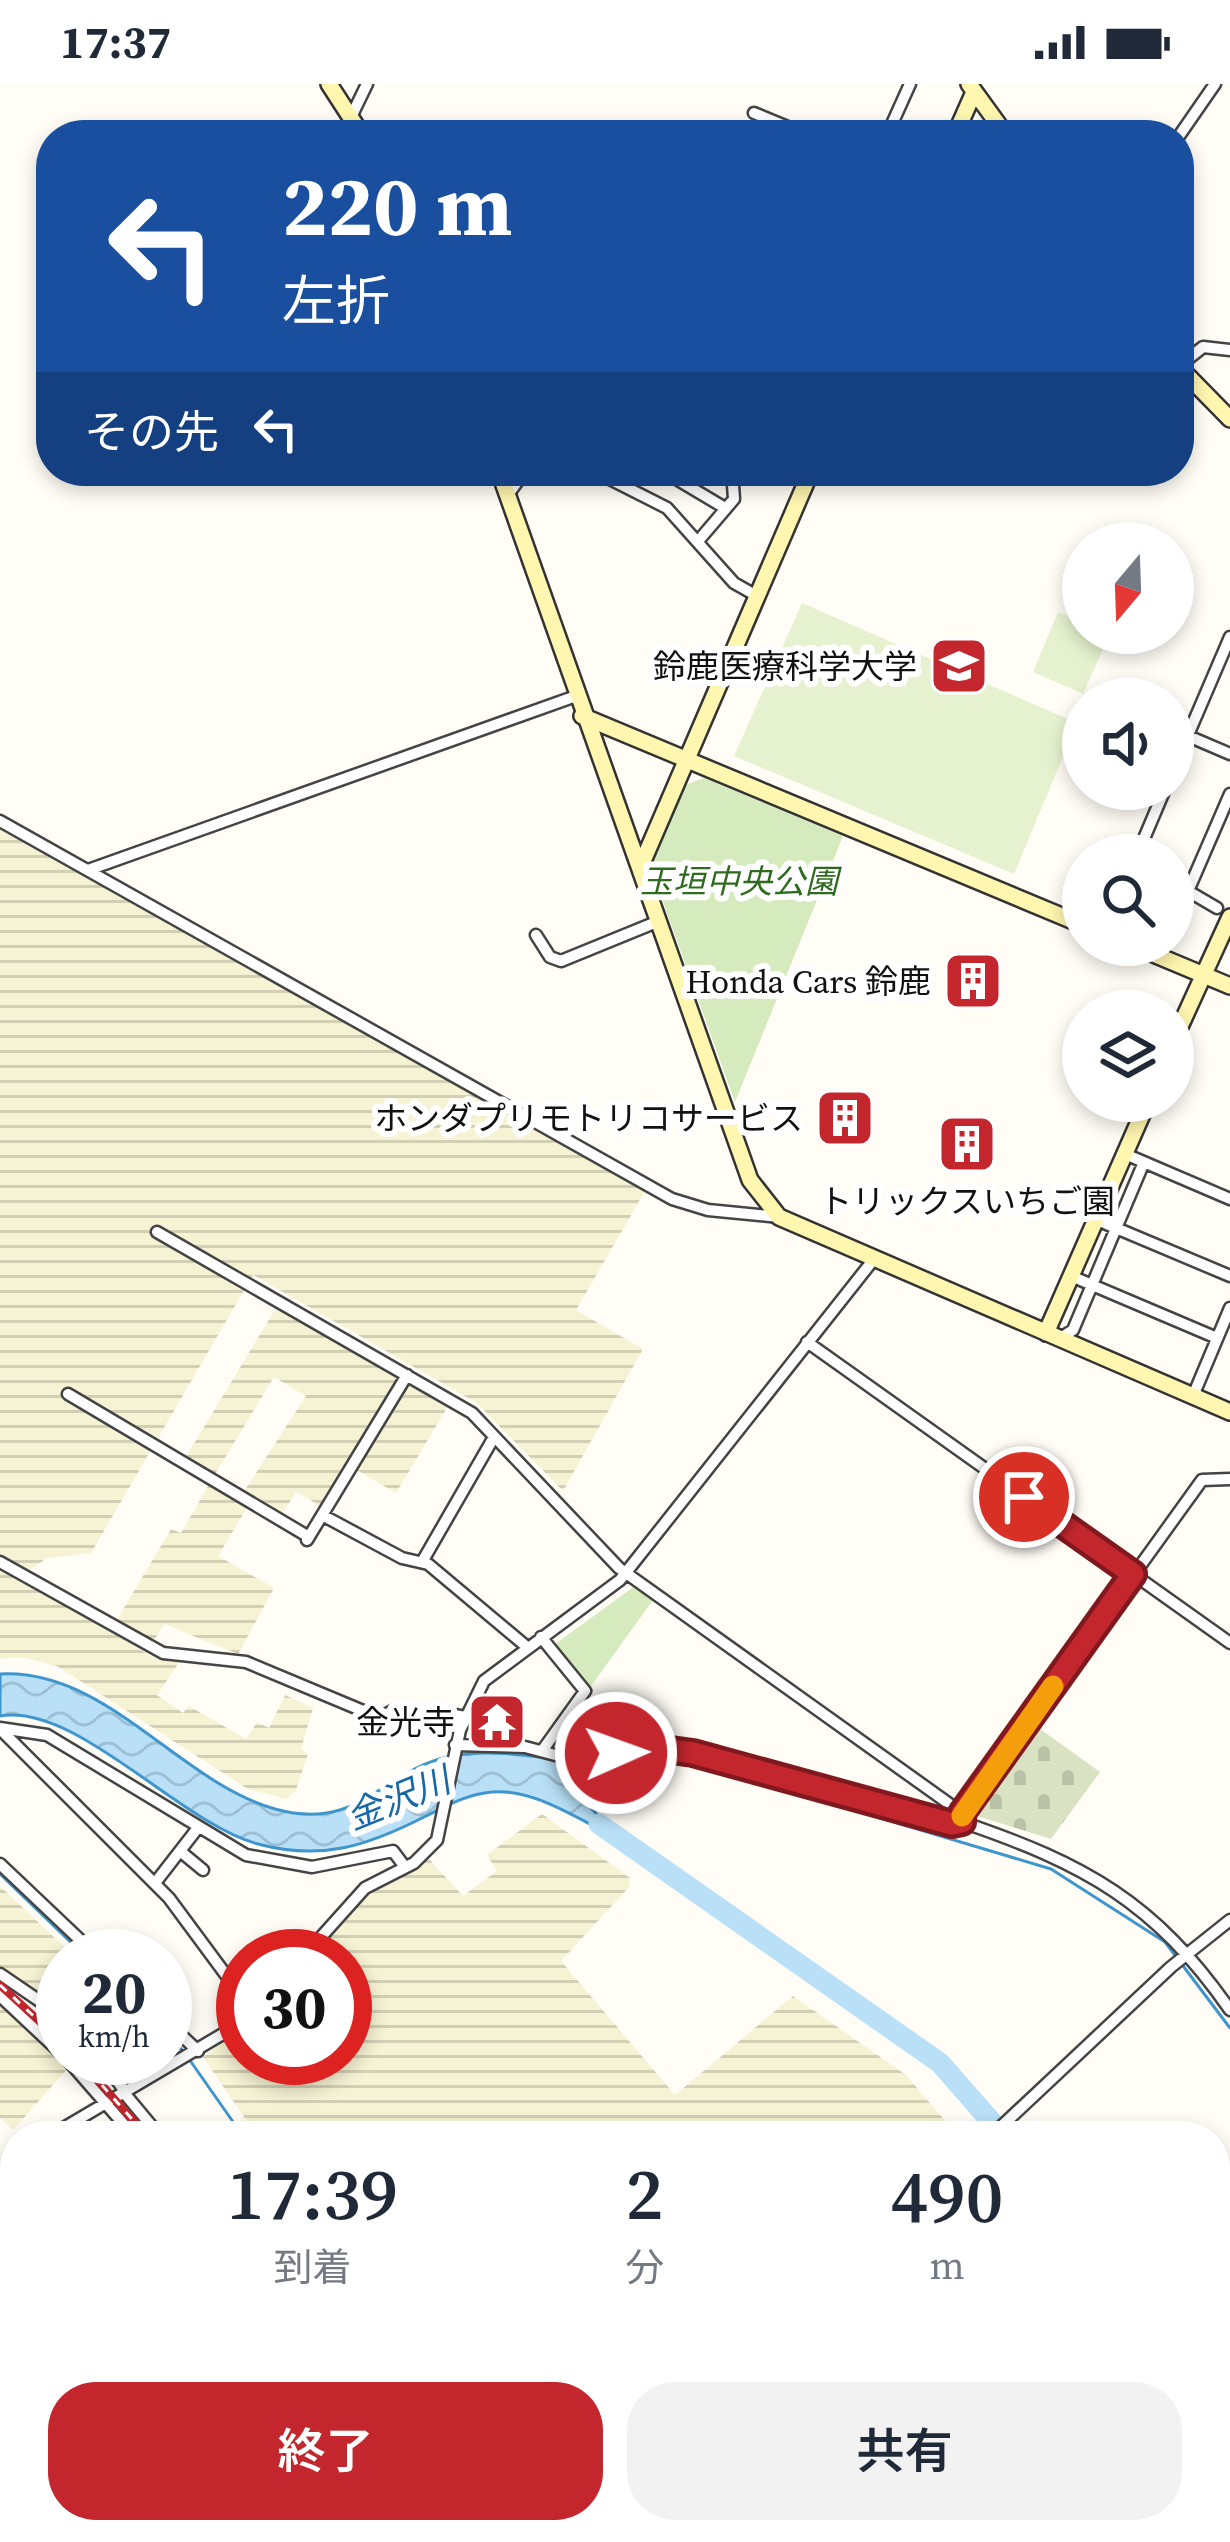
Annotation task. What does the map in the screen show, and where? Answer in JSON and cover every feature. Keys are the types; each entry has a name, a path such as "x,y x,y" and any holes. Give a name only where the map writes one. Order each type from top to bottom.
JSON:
{"street":[{"path":"329,84 353,120"},
{"path":"351,117 368,84"},
{"path":"894,120 910,84"},
{"path":"1190,120 1215,84"},
{"path":"960,120 971,88"},
{"path":"971,88 995,120"},
{"path":"754,113 771,120"},
{"path":"1194,354 1203,347 1230,350"},
{"path":"1194,382 1230,419"},
{"path":"504,486 750,1180 779,1217"},
{"path":"508,496 515,486"},
{"path":"624,486 667,508 734,583 757,596"},
{"path":"688,486 725,508"},
{"path":"699,540 734,499 733,486"},
{"path":"640,868 805,486"},
{"path":"1194,722 1230,637"},
{"path":"88,870 576,696"},
{"path":"583,716 1062,916"},
{"path":"1194,739 1230,754"},
{"path":"1194,877 1230,794"},
{"path":"0,821 672,1199 708,1210 753,1210 779,1217 1230,1412"},
{"path":"1194,895 1223,912 1194,993"},
{"path":"536,934 550,957 561,962 659,921"},
{"path":"1183,966 1230,986"},
{"path":"1053,1336 1070,1276 1139,1122"},
{"path":"1125,1154 1230,1199"},
{"path":"1053,1336 1073,1330 1144,1162"},
{"path":"1097,1220 1230,1276"},
{"path":"158,1232 472,1413 626,1571 962,1817 1069,1863 1162,1925 1190,1952 1230,2010"},
{"path":"328,1929 365,1888 405,1868 432,1847 446,1811 455,1745 484,1681 626,1571 874,1259"},
{"path":"1070,1276 1217,1338"},
{"path":"1192,1396 1230,1308"},
{"path":"807,1342 1230,1643"},
{"path":"68,1394 308,1538 407,1375"},
{"path":"422,1562 494,1437"},
{"path":"455,1745 576,1757 656,1748 693,1753 952,1824 962,1817 1202,1480 1230,1479"},
{"path":"322,1515 402,1558 422,1562 527,1646"},
{"path":"0,1562 163,1653 246,1662 380,1718 392,1711 464,1717"},
{"path":"542,1637 585,1691 542,1751"},
{"path":"0,1729 47,1735 197,1829 265,1860 312,1867 393,1851 405,1868"},
{"path":"0,1729 155,1883 216,1963"},
{"path":"155,1883 197,1829"},
{"path":"180,1851 203,1870"},
{"path":"0,1864 69,1929"},
{"path":"1012,2121 1172,1967 1230,1920"},
{"path":"0,1974 36,1999"},
{"path":"0,1996 36,2030"},
{"path":"192,2056 216,2040"},
{"path":"90,2085 121,2121"},
{"path":"120,2085 148,2121"},
{"path":"77,2121 139,2085"}],"shaded area":[{"path":"0,826 645,1191 576,1310 643,1349 563,1491 477,1403 253,1275 91,1553 47,1558 19,1577 156,1659 180,1661 157,1695 183,1713 189,1706 246,1739 257,1722 269,1728 285,1695 313,1708 301,1749 308,1754 296,1790 286,1799 248,1789 57,1666 20,1657 0,1659"},
{"path":"276,1308 448,1406 396,1493 350,1466 324,1508 296,1492 280,1517 243,1493 306,1396 274,1377 215,1474 186,1457"},
{"path":"210,1483 248,1506 218,1556 274,1588 238,1654 164,1624 152,1644 115,1623 171,1529 181,1533"},
{"path":"542,1814 630,1878 629,1887 561,1961 675,2095 793,1996 906,2075 945,2121 247,2121 222,2085 372,2085 372,1929 338,1929 374,1889 429,1859 463,1896 497,1871 487,1855"},
{"path":"0,1886 45,1929 36,1929 36,1994 0,1969"},
{"path":"0,2006 36,2039 36,2085 53,2085 21,2121 3,2121"},
{"path":"216,2047 216,2076 203,2057"}],"green space":[{"path":"802,603 1062,716 1062,759 1014,874 734,756"},
{"path":"1058,612 1062,614 1062,654 1101,654 1090,678 1062,678 1062,685 1033,672"},
{"name":"玉垣中央公園","path":"704,778 843,836 735,1102 650,866 683,786"},
{"path":"635,1586 653,1600 591,1686 551,1647"},
{"path":"1033,1724 1100,1772 1051,1839 974,1815 971,1808"}],"water":[{"path":"0,1674 38,1677 74,1689 240,1795 304,1814 350,1806 407,1773 452,1756 512,1754 615,1766 565,1780 620,1839 542,1801 492,1792 465,1798 383,1836 344,1848 303,1851 258,1844 227,1832 62,1728 30,1717 0,1716"}],"waterway":[{"path":"592,1764 659,1758 699,1764 1051,1869 1165,1942 1230,2028"},
{"name":"金沢川","path":"599,1824 940,2063 991,2121"},
{"path":"0,1874 57,1929"},
{"path":"192,2063 232,2121"}],"railway":[{"path":"0,1985 36,2018"},
{"path":"102,2085 134,2121"}],"slow traffic":[{"path":"962,1816 1053,1686"}],"place":[{"name":"鈴鹿医療科学大学","path":"959,666"},
{"name":"Honda Cars 鈴鹿","path":"973,981"},
{"name":"ホンダプリモトリコサービス","path":"845,1118"},
{"name":"トリックスいちご園","path":"967,1144"},
{"name":"金光寺","path":"497,1722"}],"route":[{"path":"616,1753 656,1748 693,1753 952,1824 962,1822 962,1813 1133,1574 1024,1497"}]}
